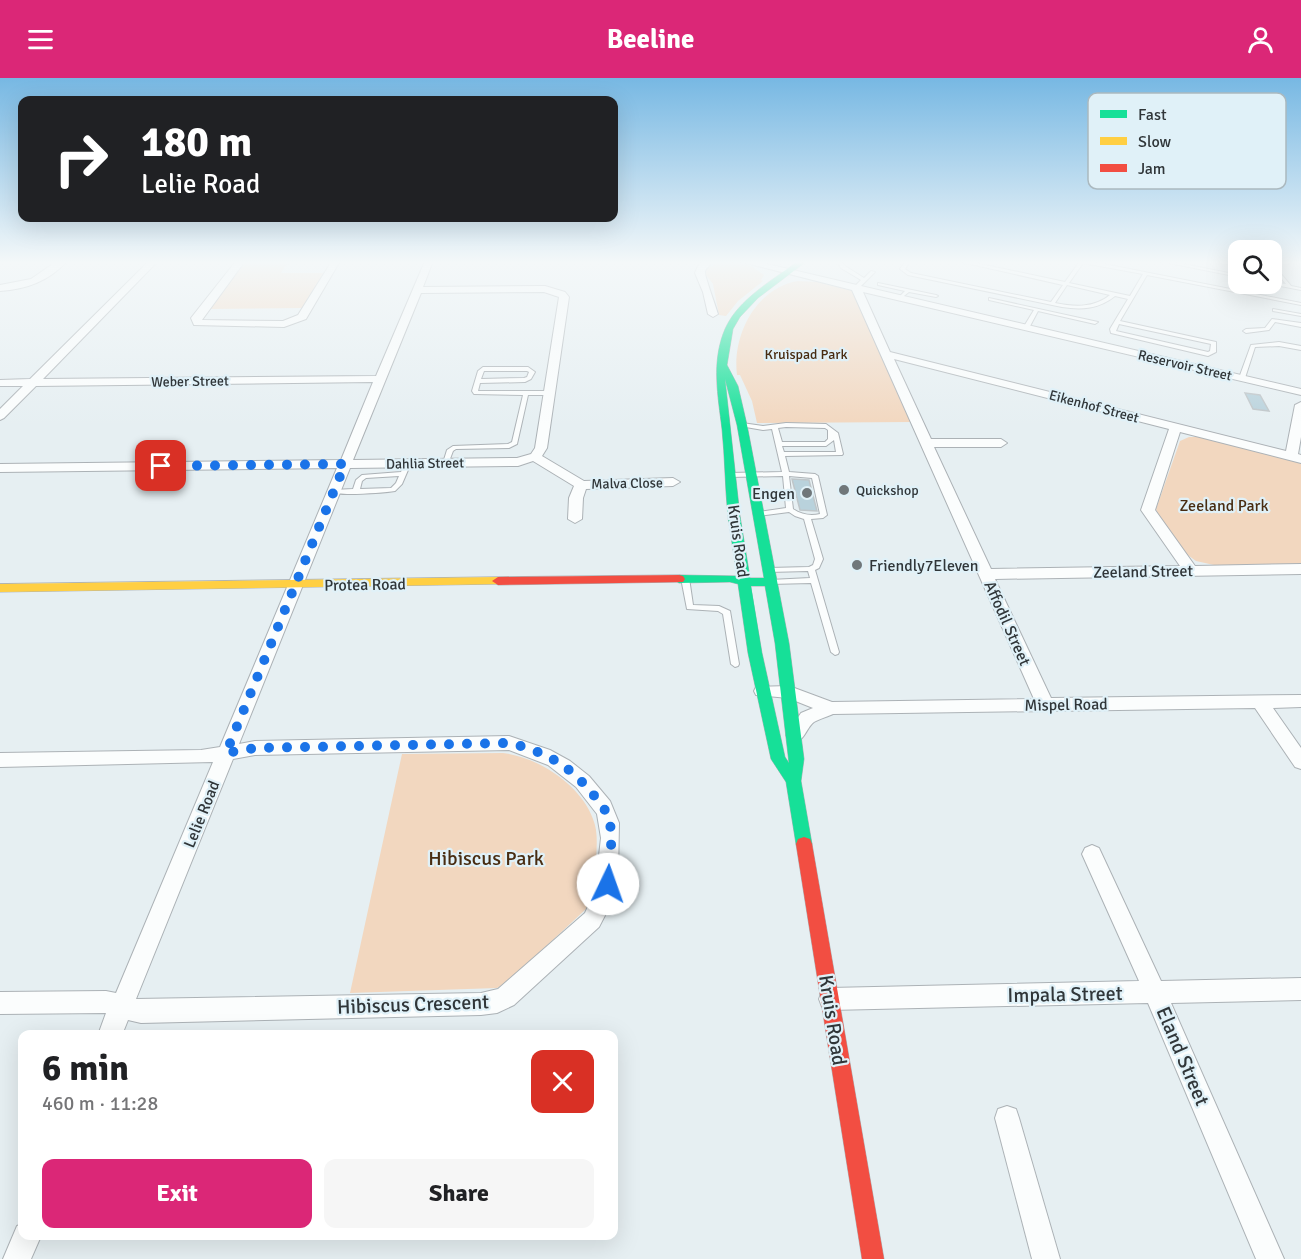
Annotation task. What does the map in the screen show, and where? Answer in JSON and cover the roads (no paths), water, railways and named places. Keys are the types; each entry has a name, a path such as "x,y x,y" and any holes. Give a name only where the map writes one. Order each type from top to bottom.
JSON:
{"street":[{"path":"0,416 99,316"},
{"path":"197,316 198,323 284,324 303,316"},
{"name":"Lelie Road","path":"112,1030 407,316"},
{"path":"536,457 541,448 561,316"},
{"name":"Kruis Road","path":"737,316 729,328 720,386 727,429 739,577 778,759 793,781"},
{"name":"Affodil Street","path":"872,316 886,354 1045,704"},
{"name":"Reservoir Street","path":"983,316 1301,392"},
{"name":"Eikenhof Street","path":"886,354 1296,458"},
{"name":"Kruis Road","path":"724,367 733,386 759,514 789,692 797,759 793,781 873,1259"},
{"name":"Weber Street","path":"0,383 381,380"},
{"path":"1296,458 1301,405"},
{"path":"1176,427 1148,510 1191,571"},
{"path":"927,443 1001,442"},
{"name":"Dahlia Street","path":"0,468 345,464 405,469 446,463 518,462 536,457"},
{"name":"Malva Close","path":"536,457 581,485 673,482"},
{"name":"Malva Close","path":"575,519 576,498 581,485"},
{"name":"Zeeland Street","path":"986,573 1301,570"},
{"name":"Protea Road","path":"0,588 769,576"},
{"name":"Mispel Road","path":"762,691 789,692 831,708"},
{"path":"1259,701 1301,762"},
{"name":"Mispel Road","path":"795,735 807,718 831,708 1301,701"},
{"name":"Hibiscus Crescent","path":"0,760 201,757 255,748 509,743 544,753 578,776 602,805 611,832 605,898 592,920 517,988 497,1002 141,1012 106,1002 0,1004"},
{"name":"Eland Street","path":"1092,854 1155,992 1270,1259"},
{"name":"Impala Street","path":"830,999 1301,989"},
{"path":"1006,1118 1046,1259"},
{"path":"17,1259 25,1240"}],"lane":[{"path":"1026,328 1033,316"},
{"path":"1069,316 1095,322"},
{"path":"1118,322 1216,345 1213,352 1208,354 1116,333 1113,329 1121,316"},
{"path":"1246,331 1267,329 1274,320 1301,325"},
{"path":"1242,378 1253,346 1279,344 1301,348"},
{"path":"478,381 525,380 532,372 528,369 485,369 481,371 478,381 475,391 478,394 548,393"},
{"path":"446,463 450,450 455,447 509,446 515,443 526,393"},
{"path":"742,430 763,431 775,430 783,425 816,424 829,427 835,433 840,452 838,455 781,454"},
{"path":"779,444 828,443 831,440 829,427"},
{"path":"730,476 786,474 810,475 816,478 824,515 807,517 796,515 790,510 786,474 775,430"},
{"path":"356,492 359,480 364,476 405,469"},
{"path":"333,492 393,490 405,469"},
{"path":"759,514 790,510"},
{"path":"769,576 811,569 816,566 819,559 807,517"},
{"path":"811,569 835,652"},
{"path":"769,576 814,580"},
{"path":"685,578 690,607 719,609 727,613 735,664"}],"place":[{"name":"Quickshop","path":"844,490"},
{"name":"Engen","path":"807,493"},
{"name":"Friendly7Eleven","path":"857,565"}],"park label":[{"name":"Kruispad Park","path":"806,354"},
{"name":"Zeeland Park","path":"1224,505"},
{"name":"Hibiscus Park","path":"486,858"}]}
